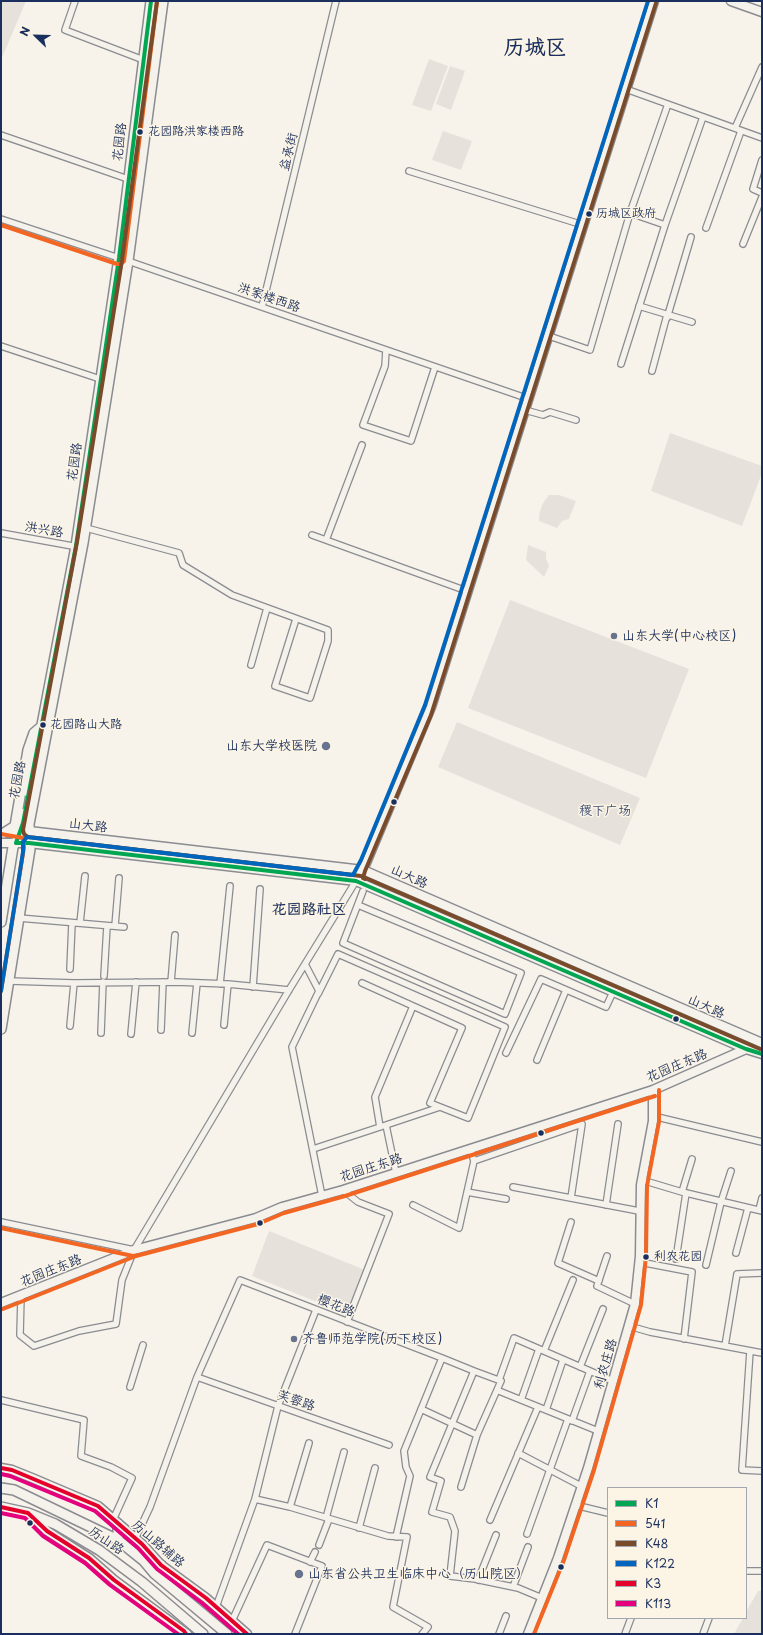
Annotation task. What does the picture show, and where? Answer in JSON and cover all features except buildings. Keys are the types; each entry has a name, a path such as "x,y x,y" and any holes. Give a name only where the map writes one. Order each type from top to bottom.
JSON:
{"main road":[{"name":"花园路","path":"1,1029 30,850 25,831 42,726 79,547 86,528 151,1"},
{"name":"花园路","path":"1,922 13,847 25,831 79,547 105,381 128,261 162,1"},
{"path":"625,88 650,1"},
{"path":"361,870 425,713 654,1"},
{"path":"731,1 741,3 762,12"},
{"path":"356,881 431,707 525,410 527,399 549,336 582,225"},
{"path":"4,831 15,826 28,750 34,733 42,726"},
{"name":"山大路","path":"4,831 25,831 361,870 762,1043"},
{"name":"山大路","path":"1,843 29,843 356,881 746,1049 762,1054"},
{"name":"花园庄东路","path":"1,1303 134,1250 256,1218 282,1207 343,1190 653,1090 746,1049"},
{"name":"利农庄路","path":"528,1634 558,1558 582,1486 635,1304 640,1262 642,1180 653,1116 653,1090"},
{"name":"历山路辅路","path":"1,1468 12,1470 98,1506 135,1539 161,1565 216,1607 247,1634"},
{"name":"历山路","path":"1,1488 14,1490 118,1540 144,1561 155,1574 227,1634"},
{"name":"历山路","path":"1,1507 28,1513 55,1524 99,1550 142,1582 203,1634"},
{"path":"28,1513 47,1531 89,1558 114,1580 187,1634"},
{"path":"116,1522 118,1540"},
{"path":"144,1561 161,1565"}],"street":[{"path":"75,1 65,30 154,64"},
{"name":"益承街","path":"262,307 336,1"},
{"path":"735,128 762,67"},
{"path":"625,88 762,138"},
{"path":"549,336 590,350 630,213 668,104"},
{"path":"621,364 665,225 703,117"},
{"path":"706,228 741,131"},
{"path":"1,135 128,179"},
{"path":"762,160 753,190 762,193"},
{"path":"410,171 582,225"},
{"path":"743,244 762,197"},
{"path":"630,213 665,225"},
{"name":"洪家楼西路","path":"1,219 128,261 527,399"},
{"path":"652,371 691,238"},
{"path":"639,306 667,316 692,322"},
{"path":"1,346 105,381"},
{"path":"386,350 385,366 363,425 411,441 435,367"},
{"path":"525,410 543,415 550,412 576,420"},
{"path":"326,540 362,445"},
{"path":"86,528 179,553 183,565 232,595 328,630 328,641 310,698 275,686 296,619"},
{"name":"洪兴路","path":"1,533 79,547"},
{"path":"312,535 464,590"},
{"path":"251,665 267,608"},
{"path":"80,923 85,876"},
{"path":"115,926 119,878"},
{"path":"21,1296 20,1335 34,1346 79,1331 116,1324 119,1312 122,1280 134,1250 289,990 356,881"},
{"path":"220,984 230,886"},
{"path":"253,987 260,889"},
{"path":"358,905 521,974 505,1014 343,943 363,891"},
{"path":"19,918 124,927"},
{"path":"70,969 72,923"},
{"path":"101,1033 107,926"},
{"path":"171,982 175,935"},
{"path":"322,1196 292,1047 338,954 505,1027 468,1118 430,1103 462,1028 362,983"},
{"path":"305,964 319,991"},
{"path":"9,980 74,983 104,979 136,982 228,984 289,990"},
{"path":"506,1053 541,979 606,1007 613,992"},
{"path":"131,1034 136,982"},
{"path":"162,1030 163,982"},
{"path":"70,1026 74,983"},
{"path":"192,1033 197,983"},
{"path":"224,1025 228,984"},
{"path":"537,1060 566,990"},
{"path":"396,1173 375,1097 413,1006"},
{"path":"313,1149 440,1107"},
{"path":"653,1116 762,1142"},
{"path":"474,1161 582,1124 571,1198"},
{"path":"606,1205 618,1124"},
{"path":"413,1205 459,1228 474,1161 470,1149"},
{"path":"676,1259 684,1193 692,1160"},
{"path":"706,1264 721,1202 731,1172"},
{"path":"642,1180 684,1193 760,1211 762,1198"},
{"path":"513,1187 639,1211"},
{"path":"343,1190 358,1202 389,1214 347,1322"},
{"path":"467,1192 506,1199"},
{"path":"736,1253 748,1208"},
{"path":"1,1222 134,1250"},
{"path":"571,1222 558,1263 598,1281"},
{"path":"608,1256 597,1286 635,1304"},
{"path":"640,1262 692,1272 684,1338"},
{"path":"725,1346 737,1274 762,1273"},
{"name":"樱花路","path":"197,1377 240,1280 425,1353 499,1380"},
{"path":"520,1400 573,1280"},
{"path":"580,1367 603,1309"},
{"path":"216,1607 254,1499 278,1406 316,1310"},
{"path":"629,1326 650,1332 762,1353"},
{"path":"461,1487 477,1435 501,1381 499,1380 514,1338 613,1381"},
{"path":"130,1387 143,1345"},
{"path":"750,1350 742,1470 762,1471"},
{"path":"396,1537 410,1476 406,1468 404,1451 442,1358"},
{"path":"546,1410 564,1360"},
{"path":"474,1371 430,1477 441,1481 432,1512 450,1517 455,1531 450,1576 513,1587 542,1598"},
{"path":"527,1534 550,1470 590,1371"},
{"path":"135,1539 150,1508 197,1377"},
{"name":"芙蓉路","path":"197,1377 389,1445"},
{"path":"499,1391 598,1431"},
{"path":"1,1400 84,1420 81,1456 111,1467 132,1478 116,1522"},
{"path":"490,1520 538,1407"},
{"path":"421,1409 477,1435"},
{"path":"290,1507 309,1443"},
{"path":"319,1545 344,1452"},
{"path":"518,1453 582,1486"},
{"path":"360,1528 375,1468"},
{"path":"254,1499 290,1507 388,1536 407,1537 393,1606 428,1627 422,1634"},
{"path":"575,1505 607,1513"},
{"path":"478,1580 496,1535"},
{"path":"232,1621 267,1545 322,1566 295,1634"},
{"path":"513,1587 528,1547"},
{"path":"310,1562 315,1552"},
{"path":"747,1571 762,1571"},
{"path":"499,1634 506,1616"},
{"path":"625,1634 632,1619"},
{"path":"703,1634 709,1619"}],"green space":[{"path":"1,1 26,1 1,60"},
{"path":"429,59 448,66 431,111 412,105"},
{"path":"450,66 465,71 451,110 436,104"},
{"path":"443,131 472,141 461,170 432,160"},
{"path":"670,433 762,466 762,473 742,526 651,491"},
{"path":"549,495 559,495 576,501 569,519 562,521 557,528 539,521 541,507"},
{"path":"528,545 546,552 546,559 549,566 544,577 526,560"},
{"path":"510,600 689,669 646,778 468,708"},
{"name":"稷下广场","path":"457,722 640,798 620,845 438,767"},
{"path":"269,1231 365,1270 347,1314 252,1276"},
{"path":"758,1591 762,1591 762,1634 734,1634 742,1619 747,1619 747,1610"}],"transit line":[{"name":"K1","path":"151,1 119,258 76,546 23,823 16,843 29,843 356,881 746,1049 762,1054"},
{"name":"K48","path":"157,1 122,260 77,542 23,830 24,834 28,837 361,876 760,1049"},
{"name":"K122","path":"1,991 23,852 23,842 27,837 353,875 361,860 425,705 648,1"},
{"name":"541","path":"1,225 117,264 121,264 124,261 157,2"},
{"name":"K48","path":"365,879 363,878 365,871 431,715 656,3"},
{"name":"541","path":"1,834 23,838 24,847 1,991"},
{"name":"541","path":"534,1634 564,1560 594,1470 641,1305 646,1256 647,1186 659,1122 659,1090"},
{"name":"541","path":"3,1309 136,1256 258,1224 284,1213 345,1196 655,1096"},
{"name":"541","path":"1,1228 133,1256 139,1255"},
{"name":"K3","path":"1,1468 12,1470 98,1506 142,1544 161,1565 206,1598 247,1634"},
{"name":"K113","path":"1,1474 10,1476 95,1511 138,1548 157,1569 202,1603 238,1634"},
{"name":"K3","path":"1,1507 28,1513 47,1531 89,1558 114,1580 184,1631 186,1634"},
{"name":"K113","path":"1,1513 25,1518 43,1536 85,1563 110,1585 178,1634"}],"place":[{"name":"花园路洪家楼西路","path":"140,132"},
{"name":"历城区政府","path":"589,214"},
{"name":"山东大学(中心校区)","path":"614,636"},
{"name":"花园路山大路","path":"43,725"},
{"name":"山东大学校医院","path":"326,746"},
{"name":"利农花园","path":"646,1257"},
{"name":"齐鲁师范学院(历下校区)","path":"294,1339"},
{"name":"山东省公共卫生临床中心（历山院区）","path":"299,1574"}],"district":[{"name":"历城区","path":"535,48"},
{"name":"花园路社区","path":"309,910"}]}
